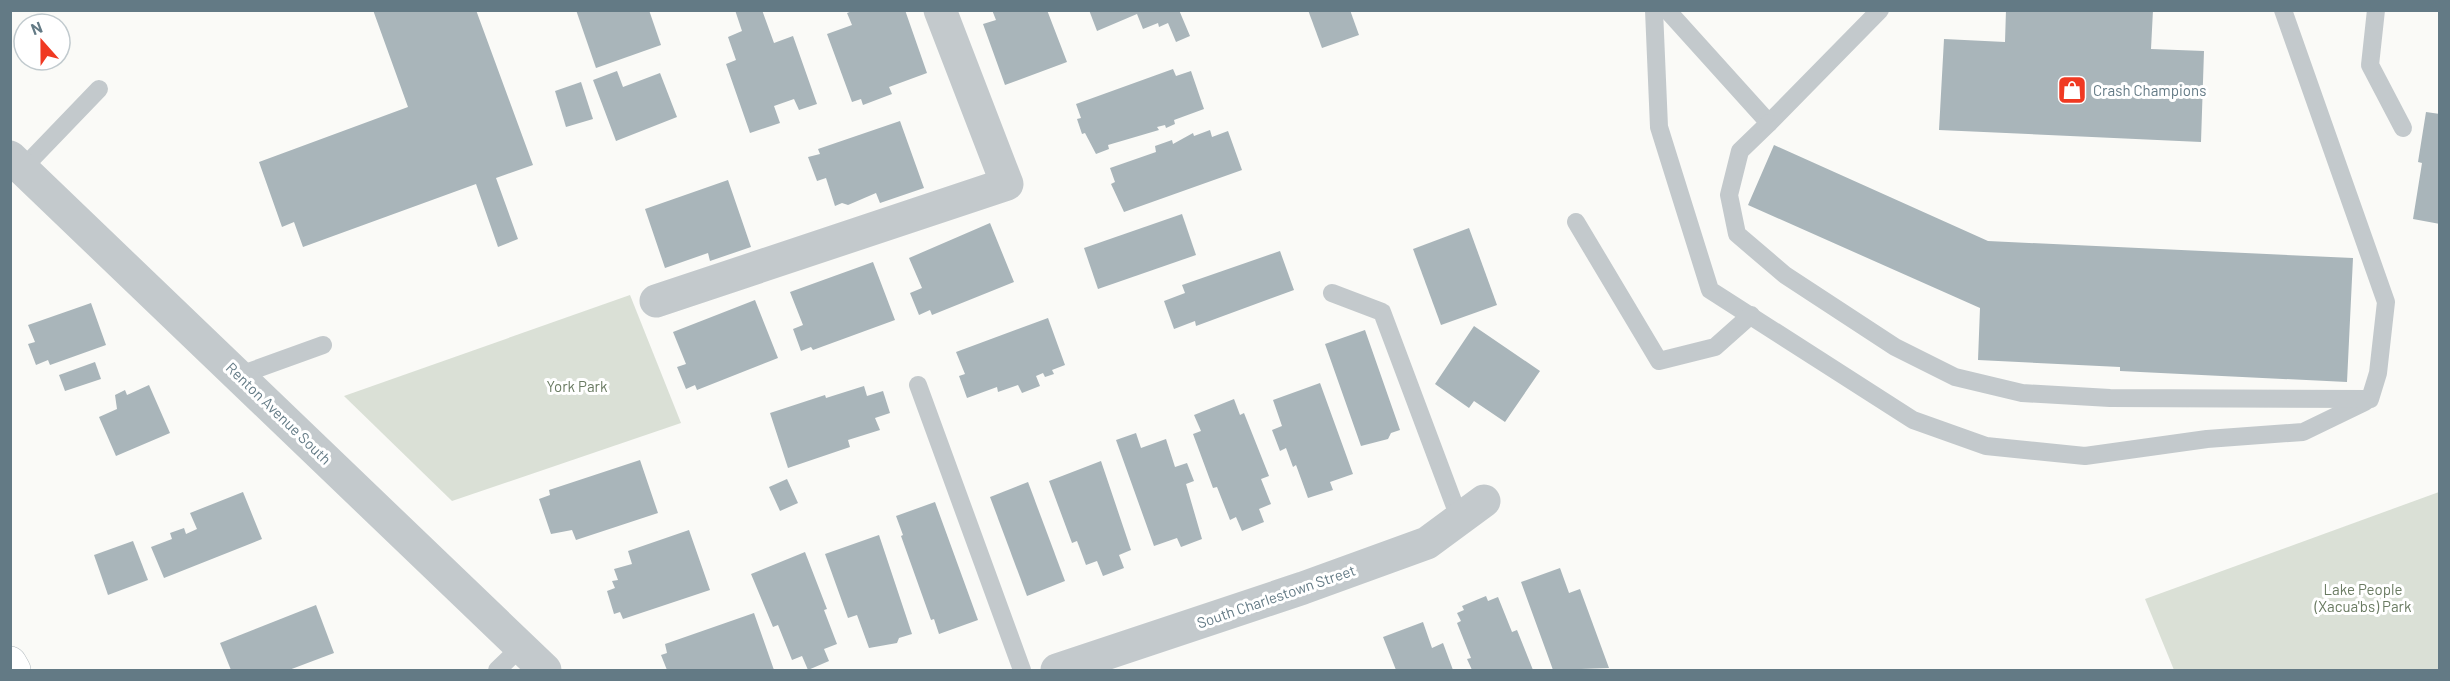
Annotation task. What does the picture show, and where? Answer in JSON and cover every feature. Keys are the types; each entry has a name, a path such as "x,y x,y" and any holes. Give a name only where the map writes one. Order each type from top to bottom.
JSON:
{"main road":[{"path":"10,663 14,670"}],"street":[{"path":"656,302 1007,184 940,10"},
{"name":"Renton Avenue South","path":"16,162 545,670"},
{"name":"South Charlestown Street","path":"1057,670 1303,588 1427,543 1472,511"}],"lane":[{"path":"1654,10 1659,126 1710,290 1913,420 1986,446 2085,456 2207,439 2303,432 2370,399 2378,373 2386,302 2283,10"},
{"path":"1666,10 1769,123"},
{"path":"1880,10 1740,151 1729,195 1737,234 1805,288 1895,346 1955,377 2022,393 2110,398 2370,399"},
{"path":"2376,10 2370,65 2403,128"},
{"path":"16,162 99,89"},
{"path":"1576,222 1659,361 1715,346 1751,315"},
{"path":"1332,293 1382,312 1472,511"},
{"path":"240,375 323,345"},
{"path":"918,385 1022,670"},
{"path":"497,670 520,648"}],"green space":[{"name":"York Park","path":"630,295 681,423 452,501 344,396"},
{"name":"Lake People (Xacua'bs) Park","path":"2439,492 2439,670 2174,670 2145,599"}],"building":[{"path":"373,10 476,10 533,165 496,178 518,239 498,247 476,184 303,247 294,222 282,227 259,162 408,107"},
{"path":"576,10 649,10 661,45 596,68"},
{"path":"735,10 762,10 774,43 793,36 817,104 799,110 794,99 774,106 780,123 750,133 726,64 736,60 728,37 742,31"},
{"path":"855,10 905,10 927,73 889,87 892,94 863,105 861,99 852,102 827,34 852,25 847,13"},
{"path":"992,10 1047,10 1067,62 1005,85 983,24 996,20"},
{"path":"1089,10 1179,10 1190,36 1176,42 1168,23 1159,27 1158,23 1143,29 1137,14 1097,31"},
{"path":"1308,10 1350,10 1359,35 1322,48"},
{"name":"Crash Champions","path":"2006,10 2153,10 2151,49 2204,51 2201,142 1939,130 1944,39 2005,42"},
{"path":"1173,69 1176,76 1191,71 1204,109 1174,120 1175,124 1166,128 1165,125 1157,127 1159,130 1108,145 1109,149 1096,154 1085,133 1082,134 1077,119 1081,118 1076,104"},
{"path":"617,71 623,87 660,73 677,117 616,141 593,80"},
{"path":"581,82 593,119 566,127 555,91"},
{"path":"2426,112 2440,114 2440,224 2413,219 2422,163 2418,162"},
{"path":"900,121 924,188 880,203 876,193 848,205 842,203 835,206 826,178 817,181 808,157 820,154 818,149"},
{"path":"1210,130 1212,137 1228,131 1242,170 1124,212 1111,184 1115,182 1110,168 1156,152 1155,146 1172,140 1173,144 1193,133 1194,136"},
{"path":"1774,145 1988,241 2353,258 2347,382 2120,371 2120,367 1978,360 1980,308 1748,205"},
{"path":"728,180 751,247 710,261 708,253 665,268 645,209"},
{"path":"1182,214 1196,255 1098,289 1084,248"},
{"path":"990,223 1014,282 932,315 930,310 919,315 910,293 922,288 909,258"},
{"path":"1469,228 1497,305 1441,325 1413,249"},
{"path":"1280,251 1294,290 1196,326 1195,321 1174,329 1164,301 1185,293 1182,285"},
{"path":"873,262 895,320 813,350 811,347 801,351 793,329 803,325 790,292"},
{"path":"755,300 778,358 697,390 695,385 686,389 677,367 686,364 673,332"},
{"path":"91,303 106,345 50,365 48,360 36,365 28,344 35,342 28,325"},
{"path":"1048,318 1065,365 1052,370 1054,374 1045,377 1043,373 1036,376 1040,386 1022,393 1018,385 998,392 997,387 967,398 959,376 965,374 956,352"},
{"path":"1474,326 1540,371 1505,422 1474,401 1469,408 1435,384"},
{"path":"1365,330 1400,430 1391,433 1388,439 1361,446 1325,344"},
{"path":"95,362 101,379 65,391 59,375"},
{"path":"1320,383 1353,474 1330,482 1333,490 1308,498 1296,465 1293,467 1286,448 1280,451 1272,430 1282,426 1273,400"},
{"path":"149,385 170,433 116,456 99,417 117,409 115,395 125,390 127,395"},
{"path":"864,386 867,396 883,391 890,413 875,418 880,430 848,440 850,447 788,468 770,413 825,395 826,398"},
{"path":"1234,399 1240,415 1244,413 1269,476 1261,479 1271,504 1259,509 1264,522 1242,531 1236,517 1230,520 1217,487 1213,488 1193,434 1201,431 1194,415"},
{"path":"1136,433 1141,448 1166,439 1175,467 1187,463 1194,481 1186,484 1202,539 1181,547 1177,538 1154,546 1116,440"},
{"path":"640,460 658,513 576,540 572,530 551,534 539,499 550,495 549,490"},
{"path":"1101,461 1131,550 1119,555 1124,568 1103,576 1097,561 1086,565 1077,541 1072,543 1049,481"},
{"path":"787,479 798,503 780,511 769,487"},
{"path":"1028,482 1065,581 1027,596 990,497"},
{"path":"243,492 262,539 164,578 151,547 172,539 170,533 184,528 186,534 197,529 190,513"},
{"path":"935,502 978,620 939,634 934,619 931,620 896,516"},
{"path":"689,530 710,590 623,619 620,612 614,614 607,591 615,588 612,581 618,580 614,569 632,564 628,551"},
{"path":"879,535 912,634 899,638 897,643 869,648 857,615 848,618 825,554"},
{"path":"133,541 148,580 108,595 94,555"},
{"path":"805,552 827,609 824,610 837,644 824,649 829,661 808,670 802,656 792,660 778,625 773,627 751,574"},
{"path":"1560,568 1569,593 1580,589 1609,668 1553,670 1521,582"},
{"path":"1486,596 1488,601 1498,597 1512,632 1517,630 1533,670 1472,670 1467,659 1471,658 1457,623 1461,621 1457,613 1464,610 1462,606"},
{"path":"316,605 334,653 289,670 231,670 220,643"},
{"path":"754,613 774,670 667,670 661,655 667,653 665,644"},
{"path":"1423,622 1432,648 1443,643 1453,670 1396,670 1383,637"}],"place":[{"name":"Crash Champions","path":"2072,90"}]}
